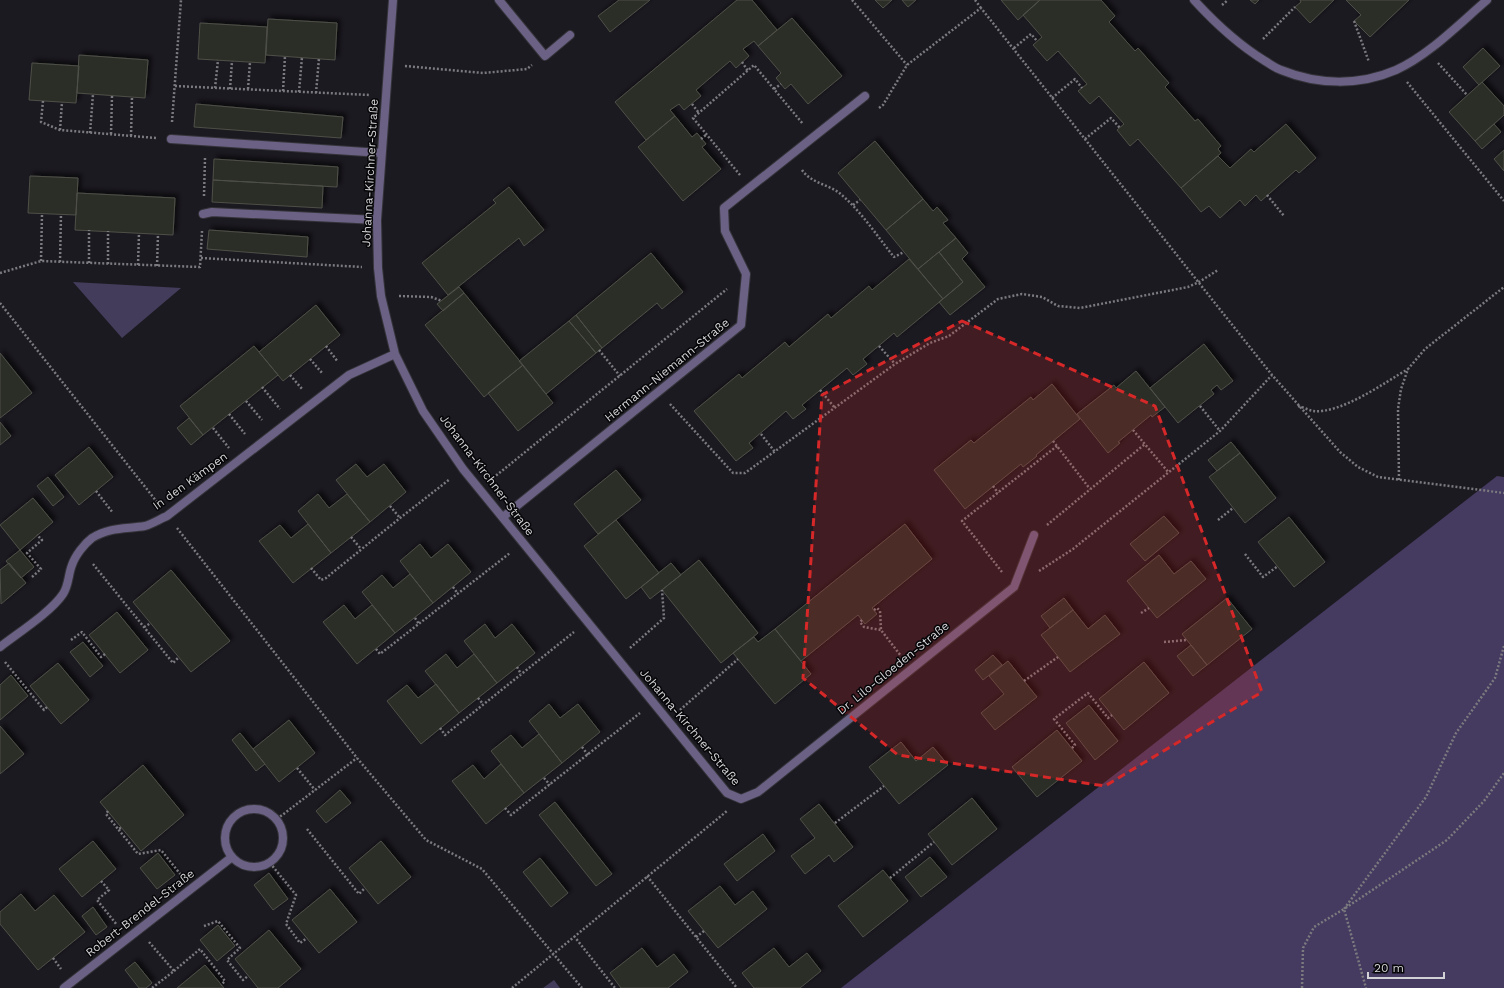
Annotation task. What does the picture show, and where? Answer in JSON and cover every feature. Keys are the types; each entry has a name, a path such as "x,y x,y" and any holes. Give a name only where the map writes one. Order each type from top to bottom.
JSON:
{"street":[{"name":"Johanna-Kirchner-Straße","path":"393,0 377,220 378,268 381,296 395,354 423,411 463,469 727,793 741,800"},
{"path":"499,0 545,56 570,35"},
{"path":"1194,0 1210,17 1250,52 1280,70 1314,80 1347,82 1374,78 1397,69 1427,51 1487,0"},
{"path":"746,274 725,231 724,208 865,96"},
{"path":"171,139 381,153"},
{"path":"203,214 212,212 377,220"},
{"name":"Hermann-Niemann-Straße","path":"503,518 741,325 746,274"},
{"name":"In den Kämpen","path":"0,647 55,605 64,593 69,580 72,565 81,549 91,539 107,531 123,527 146,526 167,516 240,461 349,375 395,354"},
{"path":"1014,587 1034,535"},
{"name":"Dr. Lilo-Gloeden-Straße","path":"741,800 758,792 1014,587"},
{"path":"257,809 270,814 277,820 283,837 277,856 270,862 256,867 243,865 232,857 225,845 226,831 232,819 243,811 257,809"},
{"name":"Robert-Brendel-Straße","path":"64,988 232,857"}],"path":[{"path":"43,101 41,122 60,130 171,139 181,0"},
{"path":"852,0 907,65 981,8"},
{"path":"975,0 1200,282 1272,375 1340,452 1358,467 1378,477 1504,493"},
{"path":"1250,52 1295,8"},
{"path":"1354,21 1374,78"},
{"path":"1014,48 1031,34 1037,41"},
{"path":"1427,51 1467,95"},
{"path":"283,91 285,56"},
{"path":"388,64 483,73 527,69 545,56"},
{"path":"299,92 302,57"},
{"path":"316,93 319,58"},
{"path":"215,88 218,60"},
{"path":"230,89 232,61"},
{"path":"248,89 250,62"},
{"path":"742,62 748,71"},
{"path":"750,188 693,118 754,65 814,137"},
{"path":"1397,69 1504,202"},
{"path":"1052,98 1074,79 1082,88"},
{"path":"774,89 781,84"},
{"path":"175,86 386,96"},
{"path":"90,133 93,94"},
{"path":"111,134 112,96"},
{"path":"131,136 132,97"},
{"path":"60,130 62,102"},
{"path":"692,104 699,113"},
{"path":"1085,139 1111,118 1120,128"},
{"path":"701,139 707,134"},
{"path":"802,170 806,176 837,192 852,205 894,257 904,252"},
{"path":"1267,195 1284,216"},
{"path":"852,205 860,200"},
{"path":"41,261 42,214"},
{"path":"60,262 61,214"},
{"path":"89,230 89,263"},
{"path":"108,231 108,264"},
{"path":"138,265 139,233"},
{"path":"157,266 158,234"},
{"path":"0,273 41,261 200,267 201,258 378,268"},
{"path":"659,392 733,473 745,473 895,364 930,343 948,336 998,298 1022,294 1042,297 1058,306 1080,308 1188,287 1200,282 1218,270"},
{"path":"479,489 746,274"},
{"path":"1298,406 1313,411 1328,410 1345,405 1408,369 1425,349 1504,288"},
{"path":"381,296 431,297 442,301"},
{"path":"0,303 357,758 426,840 482,869 582,988"},
{"path":"879,346 895,364"},
{"path":"599,350 620,376"},
{"path":"1399,480 1398,409 1401,389 1408,369"},
{"path":"1057,446 962,521 1014,587 1073,549 1169,473 1220,431 1272,375"},
{"path":"262,387 290,421"},
{"path":"820,390 835,408"},
{"path":"246,401 274,434"},
{"path":"1200,406 1220,431"},
{"path":"229,414 256,448"},
{"path":"213,428 240,461"},
{"path":"1133,430 1169,473"},
{"path":"760,434 775,452"},
{"path":"1053,441 1090,488"},
{"path":"1034,535 1145,444"},
{"path":"311,568 321,580 326,578 463,469"},
{"path":"993,486 998,493"},
{"path":"96,491 123,527"},
{"path":"390,506 400,518"},
{"path":"1218,520 1233,508"},
{"path":"32,577 41,569 27,552 42,540 37,535"},
{"path":"351,537 361,549"},
{"path":"376,649 380,654 523,543"},
{"path":"81,549 173,662 179,657"},
{"path":"1245,554 1263,577 1278,566"},
{"path":"453,587 458,594"},
{"path":"617,658 664,618 662,590"},
{"path":"874,610 877,608 880,611 881,630 911,669"},
{"path":"1141,613 1149,608"},
{"path":"415,618 419,624"},
{"path":"862,620 860,622 864,627 881,630"},
{"path":"440,728 445,735 587,621"},
{"path":"144,627 151,623"},
{"path":"71,640 82,632 101,657 105,654"},
{"path":"1164,642 1187,640"},
{"path":"1344,910 1426,797 1456,733 1495,678 1504,646"},
{"path":"1024,681 1058,657"},
{"path":"668,720 738,659"},
{"path":"5,662 44,710 47,707"},
{"path":"517,667 521,674"},
{"path":"1072,748 1075,745 1054,719 1088,693 1108,718 1112,715"},
{"path":"478,698 483,704"},
{"path":"505,808 511,815 653,702"},
{"path":"582,747 588,755"},
{"path":"277,820 357,758"},
{"path":"297,768 315,790"},
{"path":"1302,988 1303,948 1314,927 1344,910 1448,840 1484,801 1504,773"},
{"path":"544,778 550,785"},
{"path":"835,823 884,786"},
{"path":"512,988 741,800"},
{"path":"108,811 106,814 120,828 138,854 161,850 192,888"},
{"path":"307,829 359,894 365,888"},
{"path":"890,878 934,842"},
{"path":"270,862 296,895 286,924 300,943 307,938"},
{"path":"647,876 737,988"},
{"path":"101,881 109,890 96,900 127,938"},
{"path":"1344,910 1366,988"},
{"path":"204,926 218,921 240,948 227,960 242,980 248,976"},
{"path":"139,929 174,971"},
{"path":"696,937 704,931"},
{"path":"574,936 614,988"},
{"path":"152,988 200,949 225,981 221,985"}],"highlighted area":[{"path":"962,321 1155,406 1262,692 1105,786 898,755 803,678 822,395"}],"shaded area":[{"path":"73,282 181,288 122,338"},
{"path":"1497,476 1504,477 1504,988 841,988"},
{"path":"554,980 560,988 543,988"}],"building":[{"path":"619,0 650,0 610,32 598,16"},
{"path":"737,0 752,0 777,30 758,46 754,41 743,49 749,56 736,68 730,61 696,90 701,96 684,110 679,104 670,110 675,116 646,140 615,102"},
{"path":"875,0 892,0 883,8"},
{"path":"902,0 916,0 908,7"},
{"path":"1001,0 1040,0 1018,20"},
{"path":"1040,0 1101,0 1115,16 1109,22 1135,51 1138,48 1169,83 1165,87 1195,121 1198,119 1221,146 1218,149 1221,153 1181,188 1138,139 1130,146 1117,130 1124,124 1099,96 1090,104 1078,91 1087,84 1058,51 1047,61 1033,45 1042,37 1023,15"},
{"path":"1250,0 1259,0 1255,4"},
{"path":"1300,0 1334,0 1310,23 1295,7 1301,2"},
{"path":"1346,0 1409,0 1370,37 1354,21 1361,15"},
{"path":"792,18 842,76 808,104 791,84 785,89 776,78 781,73 758,46"},
{"path":"268,19 337,23 335,60 266,55"},
{"path":"200,23 267,27 265,63 198,59"},
{"path":"1483,48 1500,66 1479,85 1463,67"},
{"path":"79,55 148,60 145,98 77,93"},
{"path":"32,63 79,66 76,103 29,100"},
{"path":"1482,82 1504,106 1504,115 1475,141 1449,112"},
{"path":"196,104 343,117 341,138 194,127"},
{"path":"675,116 692,137 697,133 706,144 702,147 721,169 683,201 638,147"},
{"path":"1286,124 1316,158 1299,173 1296,170 1261,201 1256,195 1245,206 1240,200 1220,218 1209,206 1201,212 1181,188 1218,156 1230,168 1251,149 1254,152"},
{"path":"1494,124 1501,132 1482,149 1475,141"},
{"path":"875,141 923,199 886,230 838,173"},
{"path":"1504,150 1504,171 1494,159"},
{"path":"214,159 338,167 337,187 213,180"},
{"path":"30,176 78,178 76,215 28,213"},
{"path":"213,180 323,186 322,208 212,202"},
{"path":"509,187 544,230 524,246 519,238 448,295 422,263 496,203 493,200"},
{"path":"77,193 175,198 173,235 75,230"},
{"path":"923,199 933,211 937,207 948,220 943,223 956,238 918,269 886,230"},
{"path":"209,230 308,237 307,257 207,249"},
{"path":"956,238 968,253 962,259 985,287 950,315 939,302 963,282 939,252"},
{"path":"939,252 963,282 943,299 918,269"},
{"path":"651,253 683,292 662,309 657,303 602,348 576,315"},
{"path":"909,259 943,299 897,337 894,333 863,359 867,364 853,375 847,368 802,405 806,409 793,419 786,411 749,443 753,448 736,461 694,411 739,374 742,378 785,342 789,347 828,314 831,318 869,286 872,290"},
{"path":"459,287 464,293 443,311 437,304"},
{"path":"464,293 523,365 484,397 425,325"},
{"path":"316,305 340,335 283,381 259,352"},
{"path":"576,315 602,348 596,353 569,321"},
{"path":"569,321 596,353 546,394 519,361"},
{"path":"1204,344 1233,381 1221,390 1217,385 1211,390 1214,394 1178,423 1150,388"},
{"path":"254,346 278,375 203,435 180,406"},
{"path":"0,353 32,393 0,418"},
{"path":"523,365 553,403 518,431 488,393"},
{"path":"1136,371 1165,407 1152,417 1151,415 1118,442 1120,443 1108,453 1077,414 1114,385 1116,388"},
{"path":"1052,384 1080,419 1023,467 1021,464 965,509 934,470 971,440 974,443 1031,397 1033,400"},
{"path":"189,418 203,435 191,445 177,428"},
{"path":"0,422 11,436 0,445"},
{"path":"1231,442 1240,453 1217,471 1208,460"},
{"path":"89,447 113,477 79,505 55,475"},
{"path":"1240,453 1276,498 1245,523 1209,477"},
{"path":"356,464 367,477 384,464 406,492 370,522 336,480"},
{"path":"616,470 641,500 598,534 574,504"},
{"path":"48,477 64,497 53,506 37,486"},
{"path":"318,494 329,508 347,494 370,522 331,553 298,511"},
{"path":"33,498 53,522 20,550 0,525"},
{"path":"1164,516 1179,533 1145,561 1130,544"},
{"path":"1289,517 1325,562 1294,587 1258,542"},
{"path":"616,520 659,573 626,599 584,546"},
{"path":"308,524 331,553 293,583 259,541 280,525 291,538"},
{"path":"905,524 932,559 872,608 877,614 865,624 858,615 801,661 775,629"},
{"path":"420,544 431,558 448,544 471,572 433,603 400,561"},
{"path":"20,550 34,567 21,578 6,561"},
{"path":"1159,555 1174,574 1191,561 1206,579 1157,618 1127,581"},
{"path":"699,560 758,633 721,663 662,590"},
{"path":"9,563 26,583 1,604 0,570"},
{"path":"671,563 681,575 650,599 641,587"},
{"path":"171,570 230,641 191,672 133,602"},
{"path":"410,574 433,603 395,633 362,592 382,575 393,588"},
{"path":"1064,598 1073,610 1050,628 1041,616"},
{"path":"1227,598 1252,629 1207,665 1182,634"},
{"path":"344,605 355,619 372,605 395,633 357,664 323,622"},
{"path":"1073,610 1088,629 1105,615 1120,634 1070,672 1041,635"},
{"path":"117,612 148,650 120,673 89,635"},
{"path":"485,624 495,638 512,624 535,653 497,683 464,641"},
{"path":"775,629 811,674 775,704 733,653 754,637 758,642"},
{"path":"83,642 103,666 90,677 70,652"},
{"path":"1191,645 1207,665 1193,676 1177,656"},
{"path":"446,654 457,668 474,654 497,683 459,713 425,671"},
{"path":"993,655 1002,665 983,680 975,670"},
{"path":"1008,661 1037,697 995,730 981,713 1004,694 989,676"},
{"path":"1144,662 1169,693 1124,730 1099,699"},
{"path":"58,663 89,700 61,724 30,686"},
{"path":"11,675 28,696 0,720 0,685"},
{"path":"436,684 459,713 421,744 387,701 407,685 418,698"},
{"path":"549,704 560,718 578,704 600,732 562,763 529,721"},
{"path":"1089,705 1118,741 1095,760 1066,723"},
{"path":"289,720 315,753 279,782 253,749"},
{"path":"0,726 24,754 0,774"},
{"path":"1057,730 1082,761 1037,797 1012,767"},
{"path":"240,733 265,764 256,771 232,740"},
{"path":"539,734 562,763 524,793 491,751 511,735 522,748"},
{"path":"901,742 916,761 933,747 948,765 899,804 869,767"},
{"path":"501,764 524,793 486,824 452,781 473,765 484,779"},
{"path":"143,765 184,815 141,851 100,802"},
{"path":"340,790 351,803 326,823 316,811"},
{"path":"972,798 997,829 952,865 928,834"},
{"path":"555,802 612,874 596,886 539,815"},
{"path":"819,804 853,847 834,862 829,855 805,874 791,856 815,838 800,819"},
{"path":"763,834 775,851 737,881 724,864"},
{"path":"93,841 116,869 82,897 59,869"},
{"path":"381,841 411,877 378,904 349,868"},
{"path":"158,853 175,875 157,889 140,868"},
{"path":"930,857 947,877 921,897 905,877"},
{"path":"540,858 568,893 551,907 523,872"},
{"path":"883,870 908,901 863,937 838,906"},
{"path":"269,873 288,899 273,910 254,885"},
{"path":"720,886 735,905 753,891 767,909 718,948 688,911"},
{"path":"330,889 357,922 319,953 292,920"},
{"path":"21,894 35,911 54,895 85,932 38,970 0,924 0,912"},
{"path":"93,907 107,927 96,935 82,916"},
{"path":"218,925 235,946 217,961 200,940"},
{"path":"269,930 301,969 278,988 258,988 235,959"},
{"path":"642,948 657,967 674,954 688,972 668,988 621,988 610,973"},
{"path":"774,948 789,967 807,953 821,971 800,988 754,988 742,973"},
{"path":"135,962 152,983 146,988 139,988 125,970"},
{"path":"205,965 224,988 177,988"}]}
